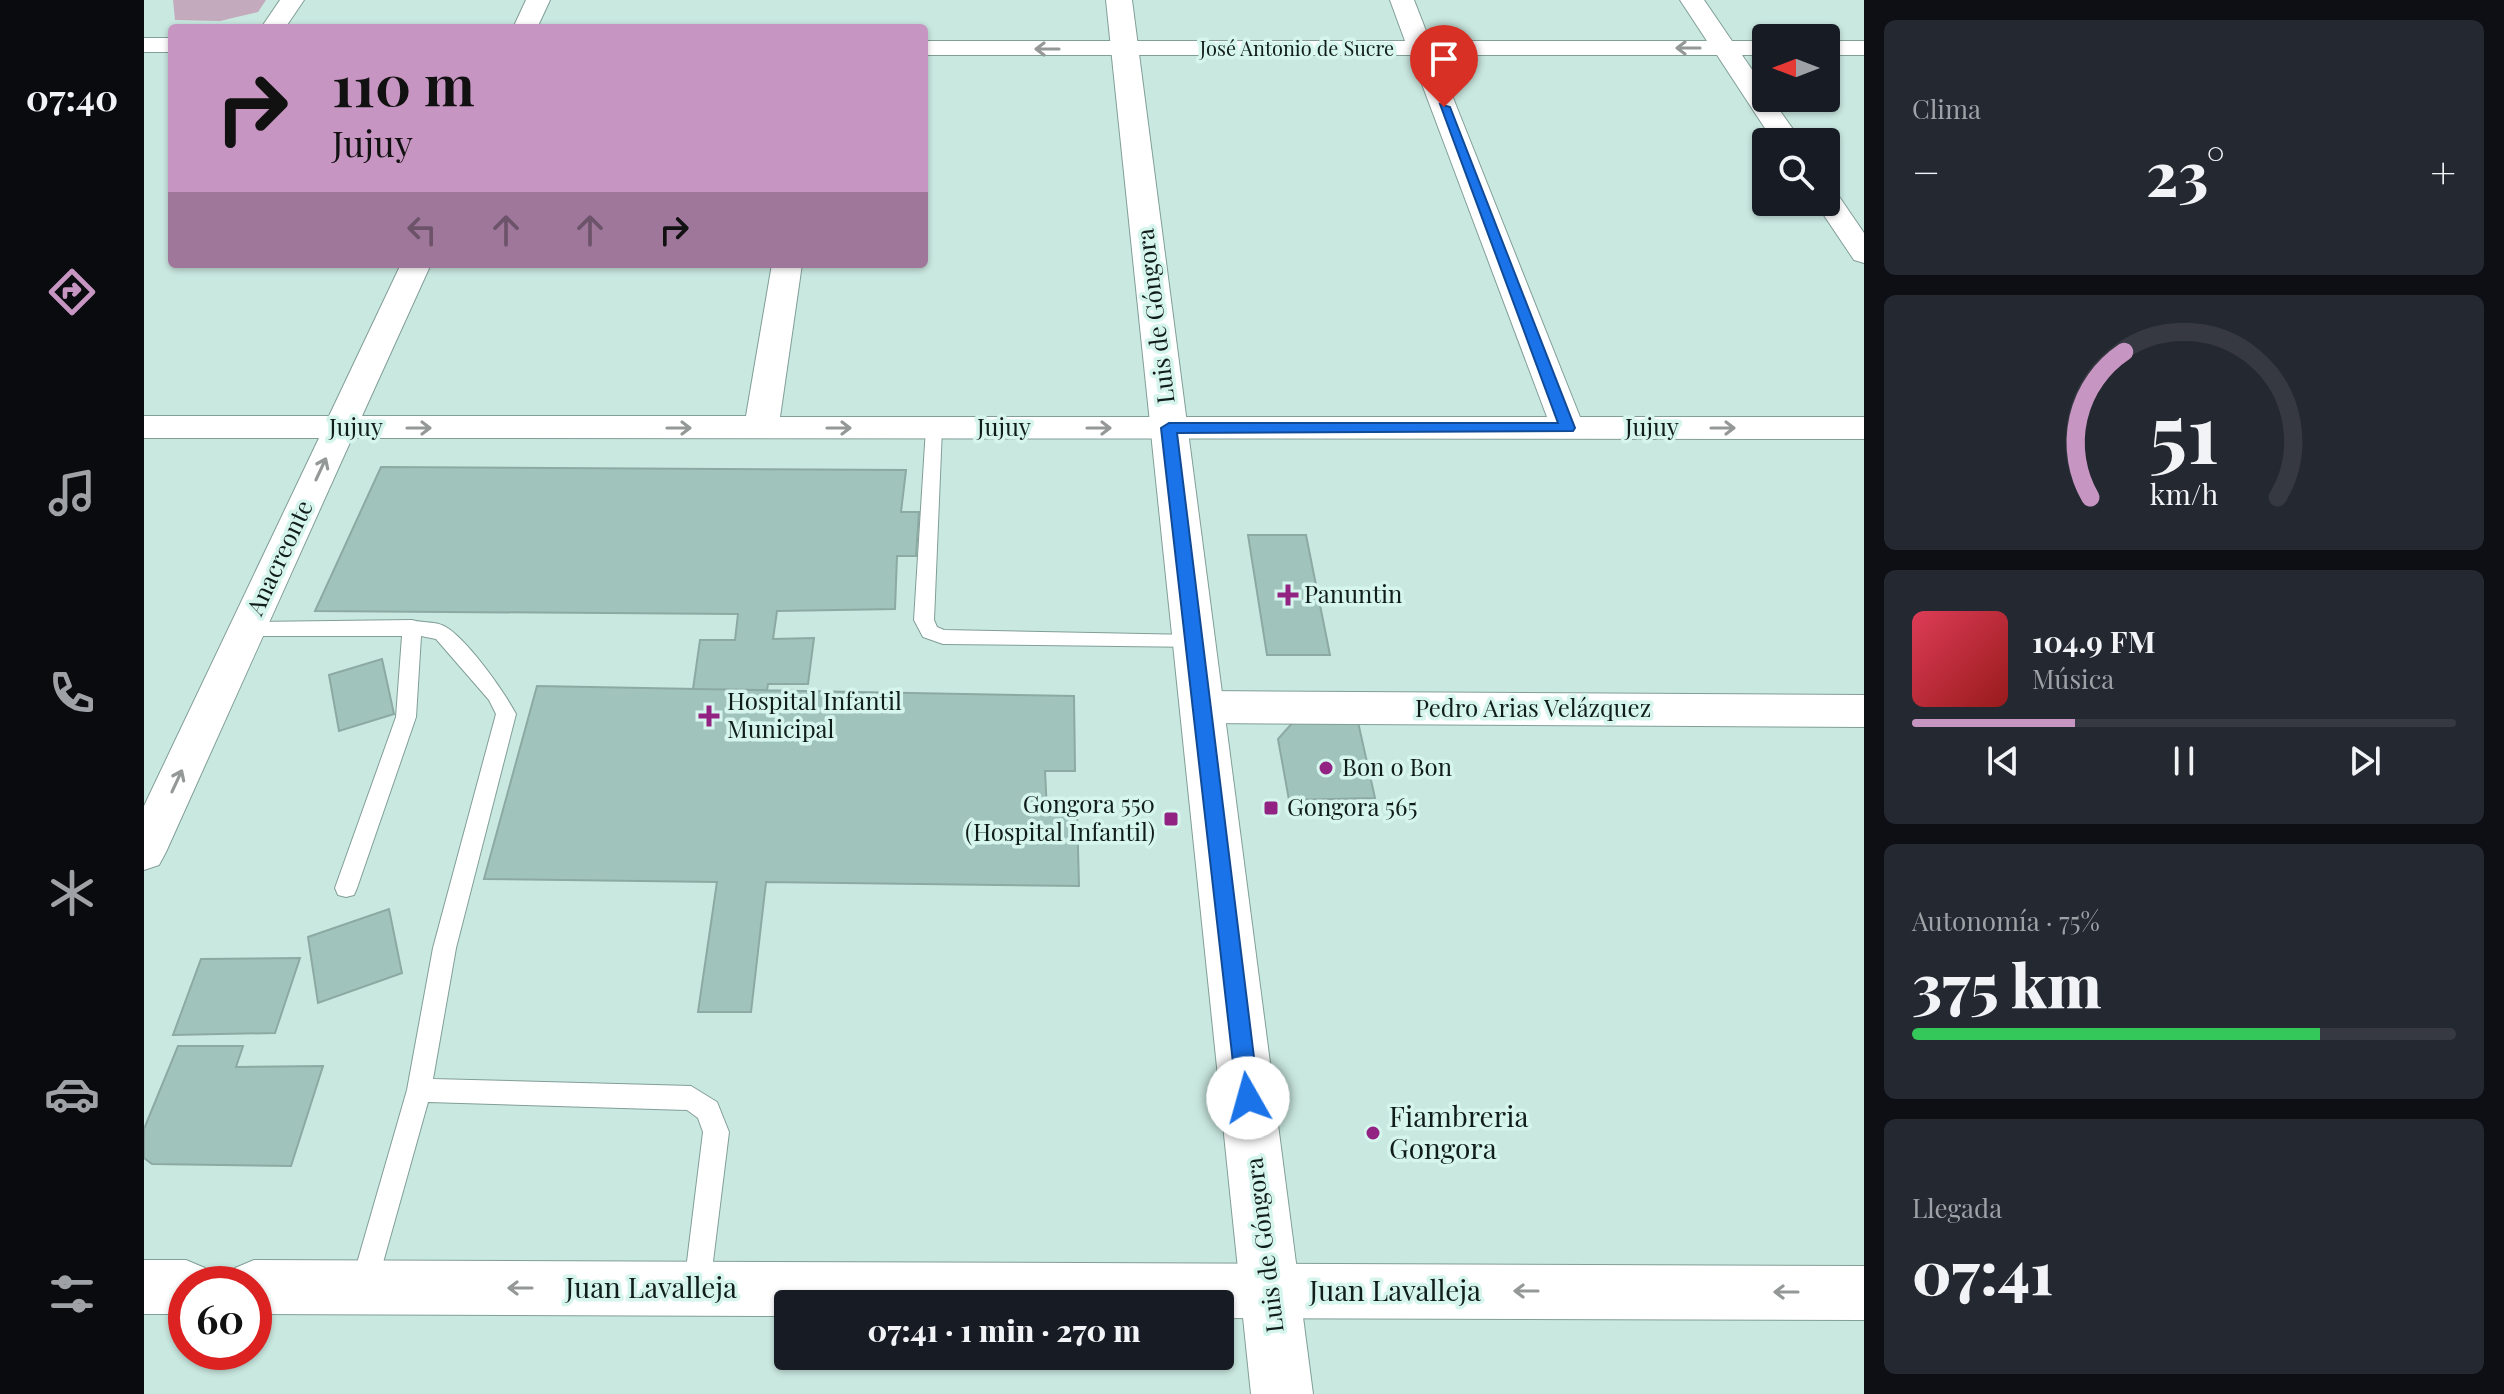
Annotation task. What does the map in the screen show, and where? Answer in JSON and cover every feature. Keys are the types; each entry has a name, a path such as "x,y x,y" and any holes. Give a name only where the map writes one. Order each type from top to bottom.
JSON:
{"main road":[{"name":"Luis de Góngora","path":"1119,0 1282,1394"}],"street":[{"path":"276,24 292,0"},
{"path":"527,24 538,0"},
{"path":"1402,0 1568,428"},
{"path":"1692,0 1779,128"},
{"path":"144,45 168,45"},
{"name":"José Antonio de Sucre","path":"928,48 1752,48"},
{"path":"1840,48 1864,48"},
{"path":"1838,216 1864,254"},
{"name":"Anacreonte","path":"144,852 414,268"},
{"path":"761,428 786,268"},
{"name":"Jujuy","path":"144,427 1864,428"},
{"name":"Pedro Arias Velázquez","path":"1202,707 1864,711"},
{"path":"144,1287 168,1287"},
{"name":"Juan Lavalleja","path":"272,1287 1864,1293"}],"lane":[{"path":"934,428 924,620 930,632 943,637 1194,642"},
{"path":"346,888 406,717 412,627"},
{"path":"247,629 412,627 443,634 496,695 506,714 458,888 426,1036 419,1090 362,1287"},
{"path":"419,1090 691,1098 708,1110 716,1132 697,1288"}],"shaded area":[{"path":"173,0 266,0 258,12 220,21 175,20"}],"building":[{"path":"381,467 906,470 901,512 919,512 916,556 897,556 895,609 777,611 773,639 814,638 808,684 768,684 767,690 693,689 700,640 735,640 738,614 315,611"},
{"name":"Panuntin","path":"1248,535 1306,535 1330,655 1267,655"},
{"path":"382,659 394,714 339,731 329,675"},
{"path":"537,686 1074,696 1075,771 1045,771 1047,811 1077,812 1079,886 766,882 751,1012 698,1012 717,882 484,879"},
{"name":"Bon o Bon","path":"1294,721 1358,722 1375,798 1289,800 1278,739"},
{"path":"389,909 402,973 318,1003 308,937"},
{"path":"300,958 275,1033 173,1035 201,959"},
{"path":"178,1046 243,1046 236,1067 323,1066 291,1166 152,1164 144,1158 144,1129"}],"place":[{"name":"Panuntin","path":"1288,595"},
{"name":"Hospital Infantil Municipal","path":"709,716"},
{"name":"Bon o Bon","path":"1326,768"},
{"name":"Gongora 565","path":"1271,808"},
{"name":"Gongora 550 (Hospital Infantil)","path":"1171,819"},
{"name":"Fiambreria Gongora","path":"1373,1133"}],"route":[{"path":"1248,1098 1169,428 1568,428 1444,107"}]}
